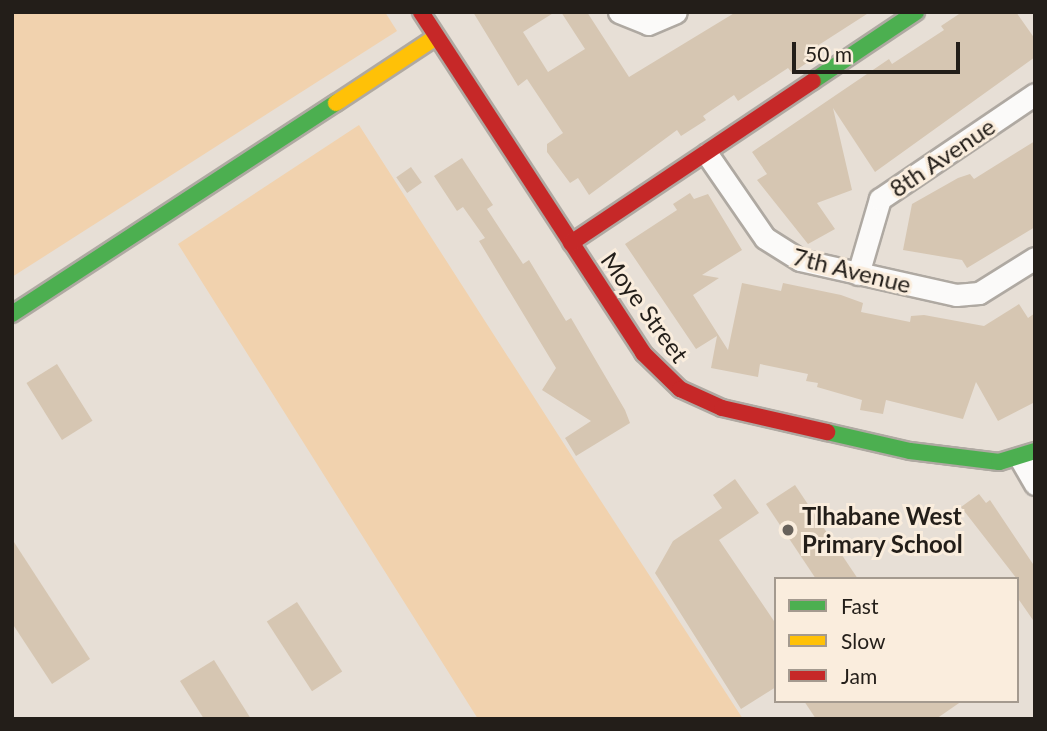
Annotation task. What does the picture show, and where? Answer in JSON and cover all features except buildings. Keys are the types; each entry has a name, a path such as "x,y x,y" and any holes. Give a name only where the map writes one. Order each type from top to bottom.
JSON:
{"street":[{"name":"Moye Street","path":"421,12 643,353 670,382 702,402 910,451 980,462 1028,454"},
{"path":"619,12 648,24 676,12"},
{"path":"571,243 916,12"},
{"path":"12,314 436,37"},
{"name":"8th Avenue","path":"858,274 871,215 889,190 1035,94"},
{"name":"7th Avenue","path":"707,154 780,251 858,274 956,295 979,293 1035,258"},
{"path":"1028,454 1035,484"}],"shaded area":[{"path":"12,12 385,12 397,31 12,277"},
{"path":"359,125 743,719 478,719 178,244"}],"traffic: fast":[{"path":"813,81 916,12"},
{"path":"12,314 336,103"},
{"path":"827,432 910,451 999,462 1035,451"}],"traffic: slow":[{"path":"336,103 436,37"}],"traffic: jam":[{"path":"421,12 643,353 680,389 722,408 827,432"},
{"path":"571,243 813,81"}],"place":[{"name":"Tlhabane West Primary School","path":"788,530"}]}
